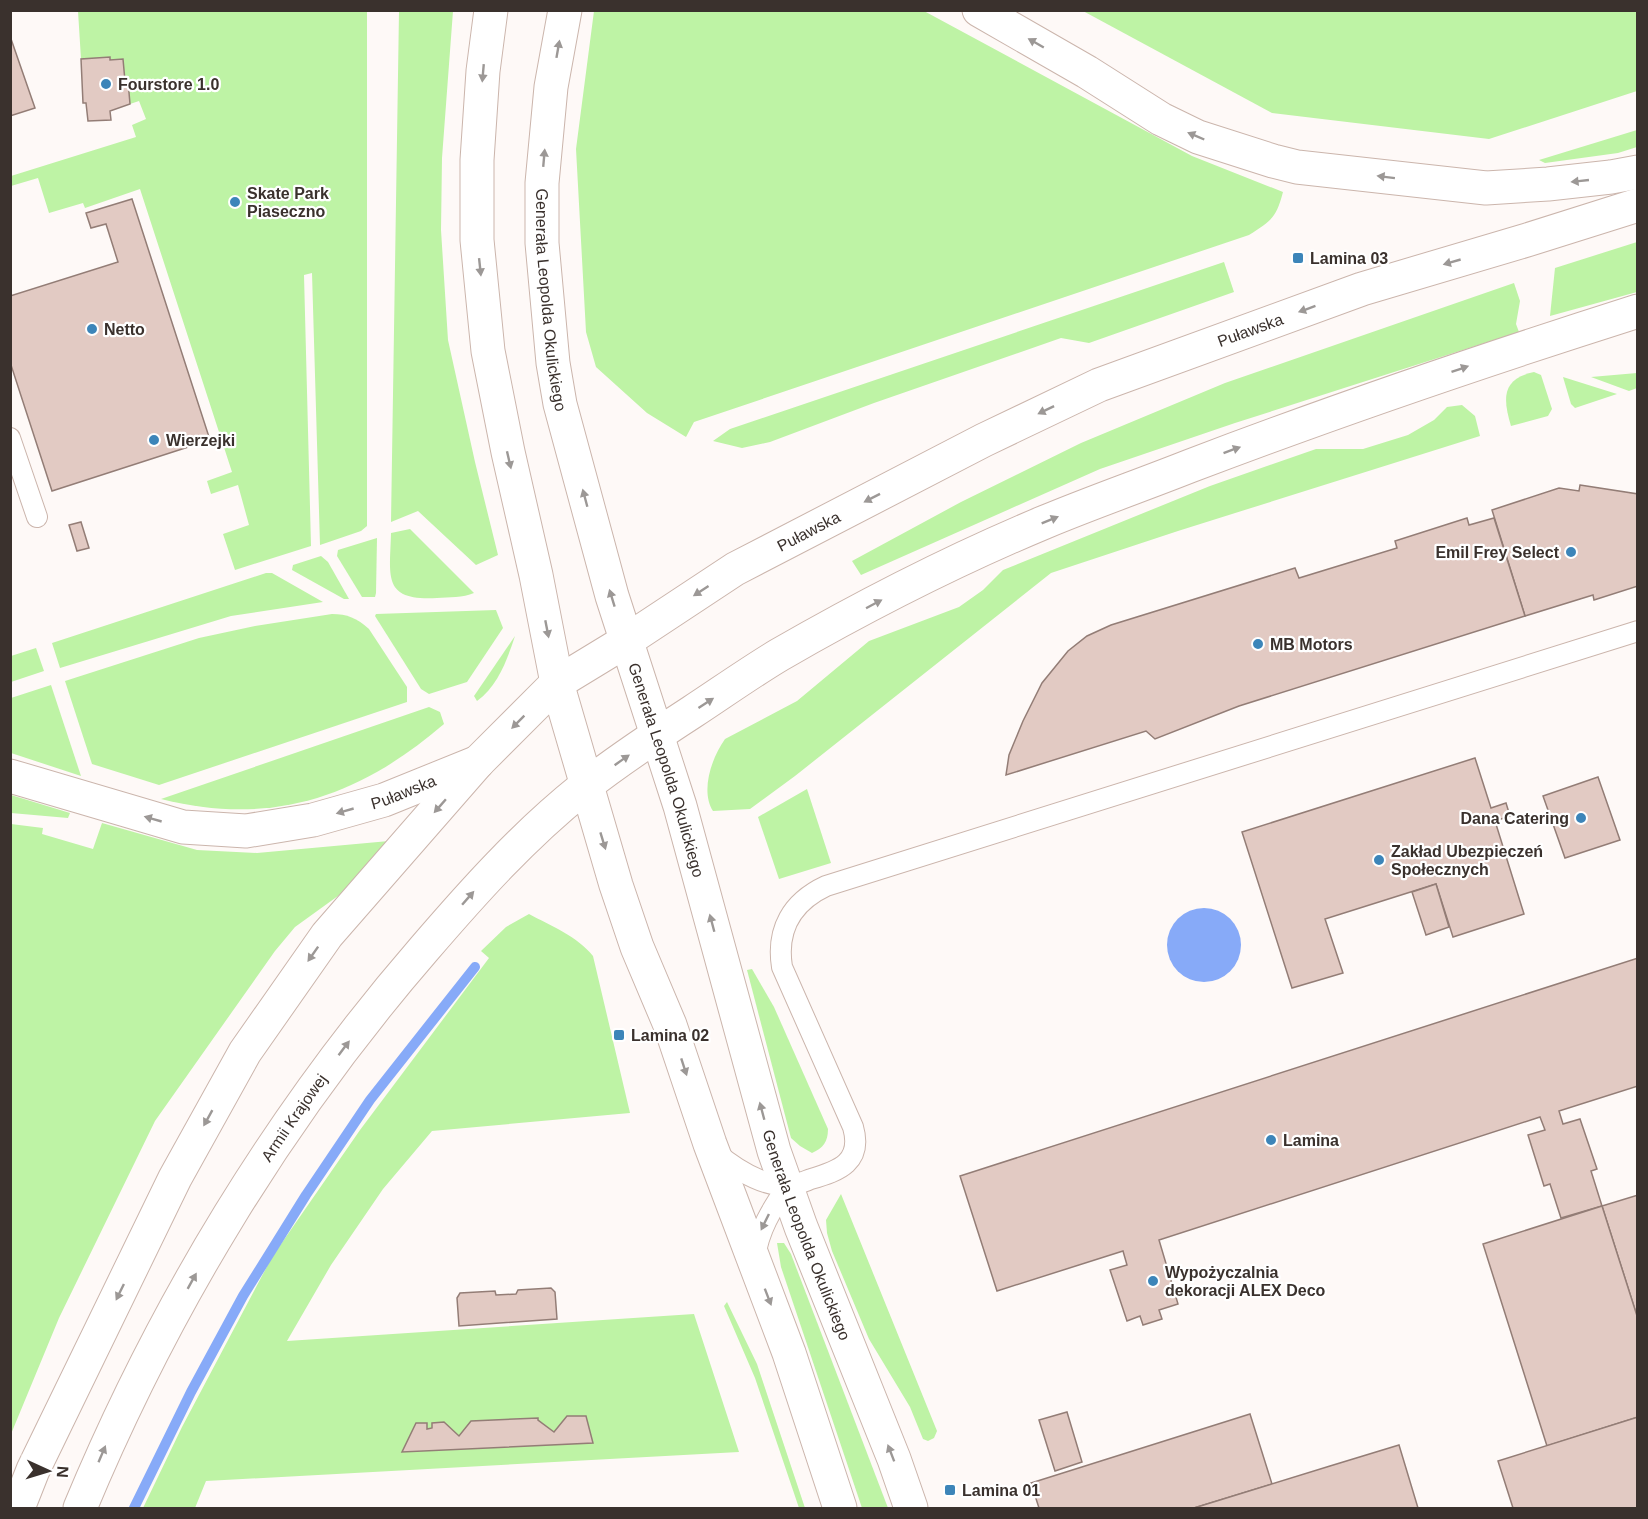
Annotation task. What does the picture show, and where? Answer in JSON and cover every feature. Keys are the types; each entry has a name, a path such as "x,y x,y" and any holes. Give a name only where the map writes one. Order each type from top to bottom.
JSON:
{"main road":[{"path":"491,10 483,71 477,160 477,240 488,351 557,683 586,785 637,947 670,1025 712,1149 789,1353 840,1509"},
{"name":"Generała Leopolda Okulickiego","path":"565,10 551,87 542,183 542,243 553,363 568,436 612,596 690,838 763,1115 787,1187 894,1459 911,1509"},
{"path":"979,10 1087,72 1161,119 1198,137 1297,167 1486,188 1600,178 1638,171"},
{"name":"Puławska","path":"10,776 183,827 246,831 313,820 384,800 478,762 557,683 626,641 735,569 984,440 1099,385 1362,289 1638,205"},
{"path":"586,785 776,657 913,583 1047,521 1404,387 1638,311"},
{"path":"18,1509 33,1470 175,1178 245,1052 327,935 478,762"},
{"name":"Armii Krajowej","path":"80,1509 110,1436 164,1330 216,1238 296,1111 392,986 484,879 586,785"}],"lane":[{"path":"10,438 37,517"},
{"path":"712,1149 744,1172 762,1181 787,1187 839,1169 850,1160 855,1147 853,1127 782,967 781,938 786,924 797,907 813,892 961,843 1638,631"},
{"path":"754,1261 765,1221 787,1187"}],"green space":[{"path":"78,11 367,11 367,526 361,531 320,545 312,273 304,275 311,546 235,570 223,534 249,525 238,485 211,494 207,481 232,472 140,189 85,208 83,203 49,213 38,178 11,186 11,176 136,137 132,125 146,119 139,101 130,104 123,59 110,60 110,57 81,59"},
{"path":"399,11 453,11 442,158 441,230 448,340 498,555 476,565 418,511 391,522"},
{"path":"594,11 924,11 1192,156 1283,192 1272,218 1249,235 694,422 686,437 647,413 596,367 586,332 576,149"},
{"path":"1083,11 1637,11 1637,91 1489,139 1272,113"},
{"path":"1637,130 1637,147 1618,153 1545,163 1539,160"},
{"path":"1637,242 1637,292 1550,316 1555,268"},
{"path":"1224,262 1234,292 1089,343 1061,338 770,442 742,448 713,441 730,429"},
{"path":"1514,283 1520,301 1516,324 1519,332 1100,469 861,575 852,561 961,502 1081,443 1225,383"},
{"path":"1534,372 1541,375 1552,409 1548,416 1511,426 1506,399 1507,392 1515,380"},
{"path":"1637,373 1637,388 1629,391 1591,377"},
{"path":"1563,377 1617,394 1575,408 1571,404"},
{"path":"1462,405 1475,416 1480,436 1051,573 750,809 713,811 708,794 709,774 725,739 797,701 869,641 959,607 983,590 1003,570 1210,486 1316,449 1363,449 1408,435 1434,420 1447,407"},
{"path":"410,529 474,593 456,597 419,598 406,595 398,590 391,574 391,533"},
{"path":"377,538 375,597 362,597 337,556 338,550"},
{"path":"321,556 328,562 349,599 344,599 292,570 293,565"},
{"path":"266,573 272,573 323,602 231,616 60,668 52,643"},
{"path":"496,610 503,628 467,682 429,694 421,689 375,616 376,614"},
{"path":"332,614 352,617 369,629 407,687 407,702 159,785 92,764 65,681 199,638 255,626"},
{"path":"515,636 496,680 477,701 474,696"},
{"path":"36,648 44,671 11,682 11,656"},
{"path":"51,685 81,776 11,753 11,698"},
{"path":"429,707 440,712 444,724 380,770 346,787 312,799 277,807 240,809 202,807 161,799"},
{"path":"807,789 831,863 779,879 758,817"},
{"path":"11,795 70,813 68,818 11,813"},
{"path":"102,823 197,850 257,853 389,841 349,888 295,927 275,951 155,1121 59,1318 11,1434 11,824 43,828 42,834 93,849"},
{"path":"529,914 572,937 593,956 630,1113 432,1131 383,1189 331,1265 287,1341 694,1314 739,1452 206,1481 195,1508 143,1508 182,1427 272,1257 360,1130 489,958 481,951 506,927"},
{"path":"752,969 774,1007 828,1129 824,1144 812,1153 791,1138 747,970"},
{"path":"841,1194 937,1431 934,1438 928,1441 923,1439 910,1407 869,1339 832,1251 826,1220"},
{"path":"777,1243 784,1243 791,1254 888,1508 862,1508 781,1267"},
{"path":"727,1302 757,1364 805,1508 799,1508 755,1378 724,1306"}],"water":[{"path":"1197,908 1211,908 1225,914 1235,924 1241,938 1241,952 1235,966 1225,976 1211,982 1197,982 1183,976 1173,966 1167,952 1167,938 1173,924 1183,914"}],"building":[{"path":"10,36 35,108 10,116"},
{"path":"110,57 110,60 123,59 130,104 110,111 111,120 88,121 86,103 83,103 81,59"},
{"name":"Netto","path":"132,199 210,440 52,491 10,362 10,296 118,262 106,224 91,228 86,213"},
{"name":"Emil Frey Select","path":"1580,485 1638,494 1638,586 1594,600 1593,595 1525,616 1492,510 1559,488 1579,491"},
{"name":"MB Motors","path":"1467,518 1469,525 1494,518 1525,616 1239,706 1155,739 1146,731 1006,775 1009,755 1042,683 1068,651 1087,636 1111,625 1295,568 1299,578 1397,548 1395,541"},
{"path":"81,522 89,548 77,551 69,525"},
{"name":"Zakład Ubezpieczeń Społecznych","path":"1475,758 1491,808 1506,803 1510,816 1495,821 1524,914 1453,937 1436,884 1325,919 1343,973 1292,988 1242,832"},
{"name":"Dana Catering","path":"1598,777 1620,840 1565,858 1543,796"},
{"path":"1436,884 1449,927 1426,935 1412,892"},
{"name":"Lamina","path":"1638,958 1638,1086 1559,1111 1563,1124 1580,1119 1597,1169 1591,1171 1602,1206 1561,1218 1550,1184 1544,1186 1528,1135 1545,1130 1540,1117 1159,1240 1178,1304 1159,1310 1162,1319 1143,1325 1140,1316 1127,1321 1110,1270 1127,1265 1123,1251 997,1291 960,1176"},
{"path":"1638,1195 1638,1319 1602,1206"},
{"path":"1602,1206 1638,1319 1638,1417 1547,1446 1483,1244"},
{"path":"551,1288 555,1292 557,1319 459,1326 457,1298 460,1293 495,1291 496,1295 516,1294 518,1290"},
{"path":"1067,1412 1082,1462 1055,1471 1039,1420"},
{"path":"1250,1414 1272,1484 1194,1508 1039,1508 1031,1483"},
{"path":"567,1416 586,1416 593,1443 402,1452 416,1423 427,1423 427,1429 432,1428 432,1423 444,1422 459,1436 471,1421 538,1418 554,1432"},
{"path":"1638,1417 1638,1508 1513,1508 1498,1461"},
{"path":"1399,1445 1418,1508 1194,1508 1330,1466"}],"waterway":[{"path":"134,1508 191,1392 243,1296 306,1195 370,1100 475,967"}],"place":[{"name":"Fourstore 1.0","path":"106,84"},
{"name":"Skate Park Piaseczno","path":"235,202"},
{"name":"Lamina 03","path":"1298,258"},
{"name":"Netto","path":"92,329"},
{"name":"Wierzejki","path":"154,440"},
{"name":"Emil Frey Select","path":"1571,552"},
{"name":"MB Motors","path":"1258,644"},
{"name":"Dana Catering","path":"1581,818"},
{"name":"Zakład Ubezpieczeń Społecznych","path":"1379,860"},
{"name":"Lamina 02","path":"619,1035"},
{"name":"Lamina","path":"1271,1140"},
{"name":"Wypożyczalnia dekoracji ALEX Deco","path":"1153,1281"},
{"name":"Lamina 01","path":"950,1490"}]}
